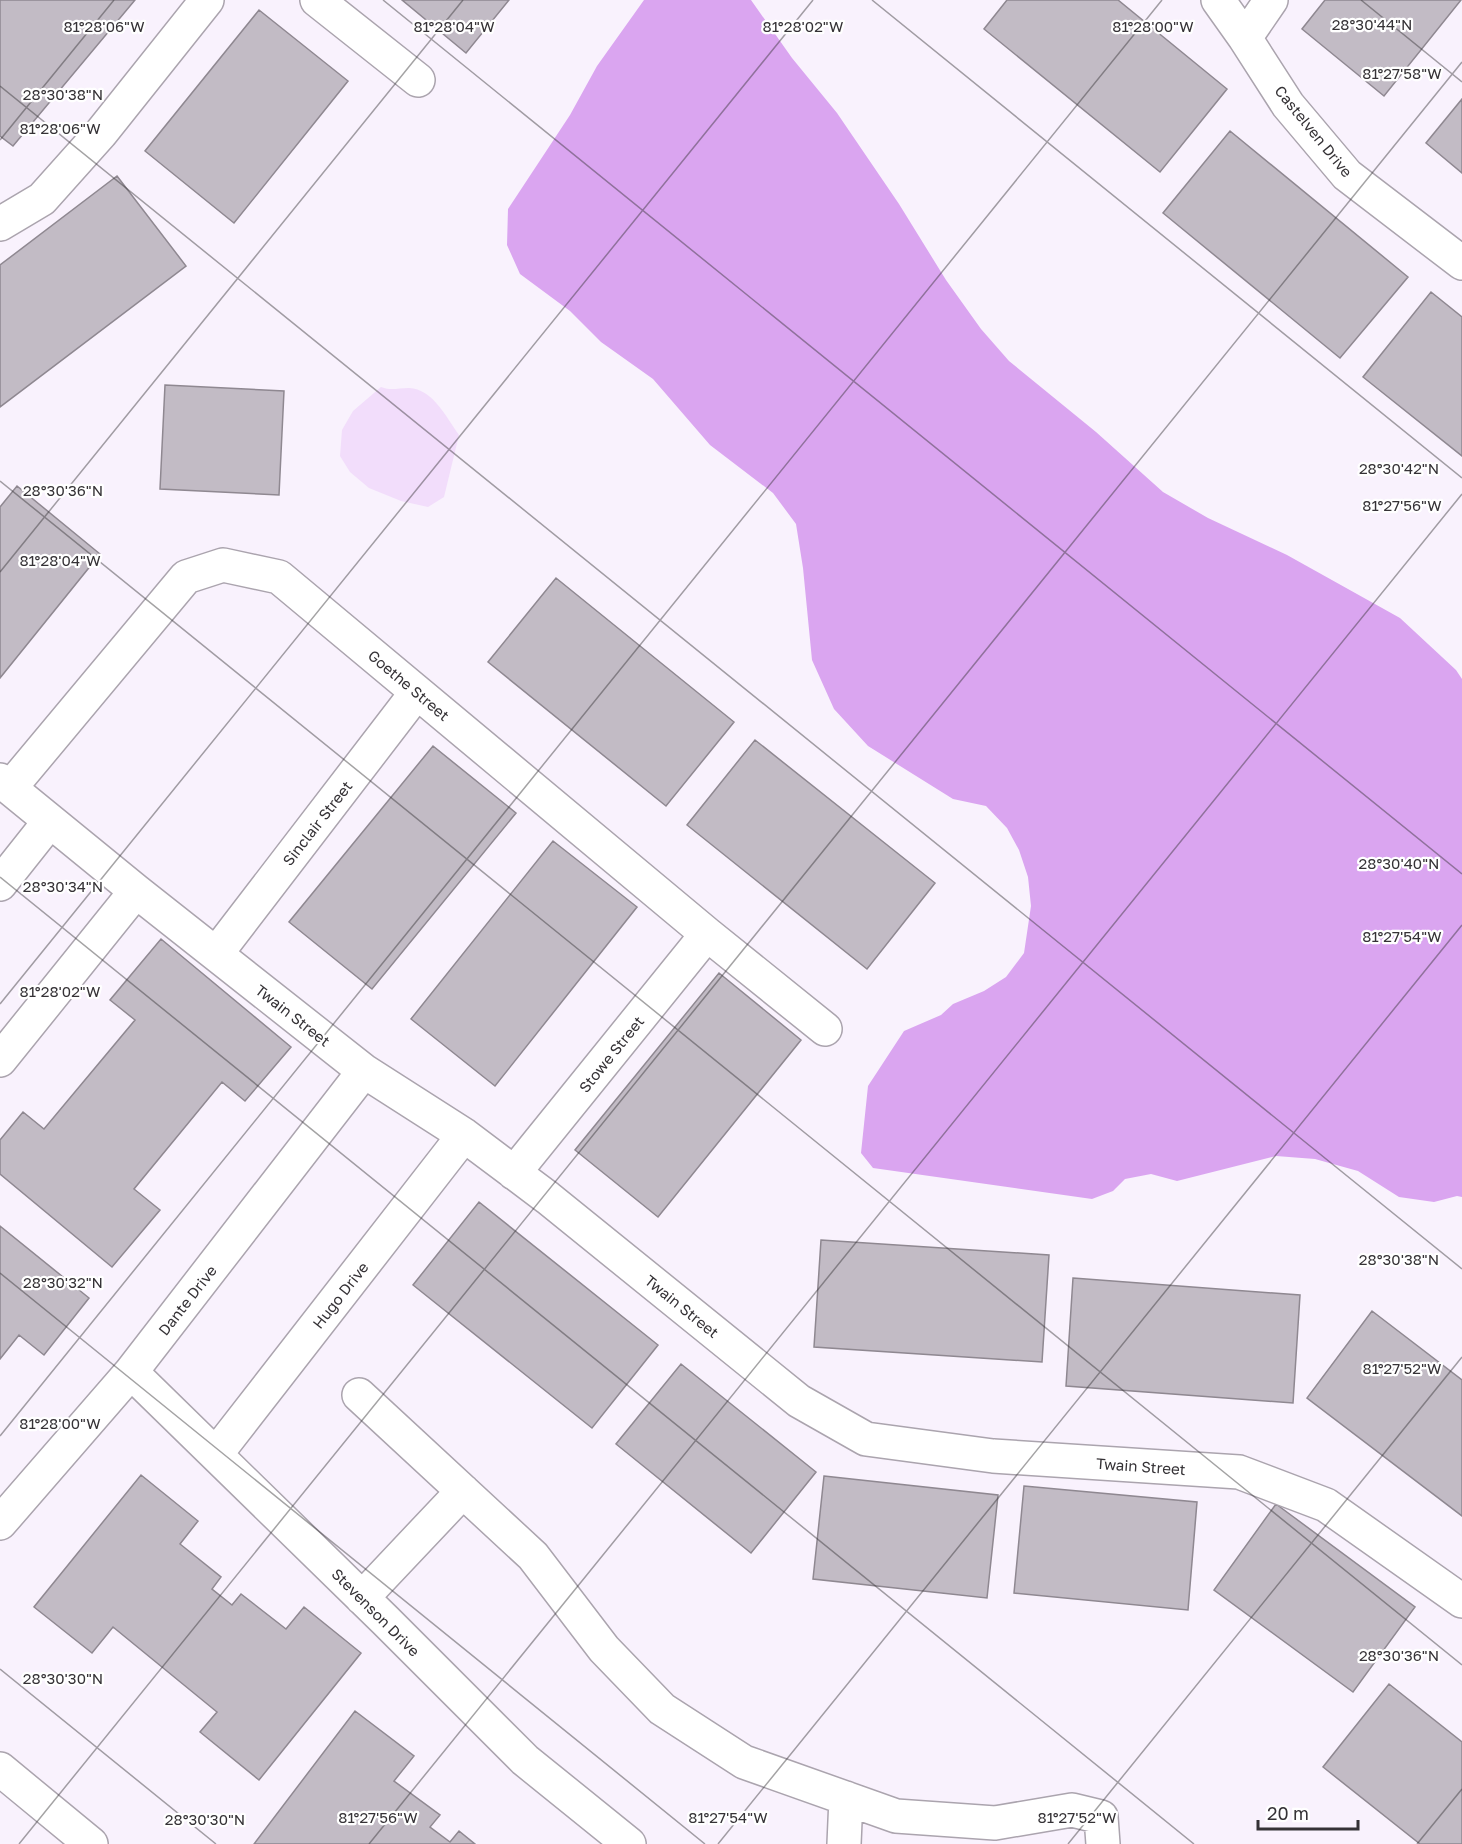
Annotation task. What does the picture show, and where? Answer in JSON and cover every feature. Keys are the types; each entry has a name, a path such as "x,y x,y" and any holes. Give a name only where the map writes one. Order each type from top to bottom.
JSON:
{"street":[{"path":"0,224 42,199 101,133 207,0"},
{"path":"317,0 418,80"},
{"name":"Castelven Drive","path":"1218,0 1288,105 1347,175 1462,263"},
{"path":"1245,38 1271,0"},
{"name":"Goethe Street","path":"5,784 186,577 224,565 279,577 707,934 825,1029"},
{"name":"Sinclair Street","path":"216,954 417,692"},
{"name":"Twain Street","path":"5,784 364,1071 464,1136 548,1198 799,1401 866,1439 993,1456 1239,1472 1326,1505 1462,1601"},
{"path":"0,884 50,821"},
{"path":"0,1060 136,891"},
{"name":"Stowe Street","path":"514,1173 707,934"},
{"name":"Dante Drive","path":"0,1523 131,1372 364,1071"},
{"name":"Hugo Drive","path":"216,1454 464,1136"},
{"name":"Stevenson Drive","path":"131,1372 525,1760 628,1844"},
{"path":"359,1395 533,1556 604,1649 662,1709 744,1761 896,1815 995,1823 1072,1810 1101,1818 1103,1844"},
{"path":"362,1598 463,1491"},
{"path":"0,1769 91,1844"},
{"path":"844,1844 846,1798"}],"shaded area":[{"path":"644,0 751,0 792,58 837,113 899,204 946,280 981,329 1009,361 1096,432 1163,492 1208,518 1287,555 1400,618 1456,670 1462,679 1462,1197 1457,1196 1434,1202 1399,1197 1358,1171 1315,1159 1276,1156 1177,1181 1151,1174 1125,1179 1113,1191 1092,1199 873,1168 861,1153 868,1086 904,1031 941,1015 953,1004 984,991 1006,977 1024,953 1031,906 1028,877 1019,850 1007,828 986,806 953,799 868,746 834,709 812,660 803,568 796,524 773,493 710,445 653,379 601,342 570,311 520,274 507,245 508,209 570,115 597,66"},
{"path":"381,387 409,388 425,393 438,405 459,435 444,497 428,507 401,501 369,488 350,472 340,456 342,430 353,411"}],"building":[{"path":"0,0 135,0 13,146 0,136"},
{"path":"402,0 509,0 466,53"},
{"path":"1007,0 1118,0 1227,89 1160,172 984,29"},
{"path":"1325,0 1461,0 1384,96 1302,29"},
{"path":"259,10 348,81 234,223 145,151"},
{"path":"1462,99 1462,173 1426,143"},
{"path":"1230,131 1408,277 1340,358 1163,213"},
{"path":"117,176 186,266 0,407 0,265"},
{"path":"1431,292 1462,317 1462,456 1363,377"},
{"path":"165,385 284,391 279,495 160,489"},
{"path":"17,486 100,554 0,678 0,507"},
{"path":"556,578 734,722 666,806 488,662"},
{"path":"755,740 935,883 867,969 687,825"},
{"path":"433,746 516,813 372,989 289,922"},
{"path":"553,841 637,907 495,1086 411,1019"},
{"path":"161,939 291,1047 245,1101 222,1082 134,1189 160,1210 112,1267 0,1174 0,1140 23,1112 44,1129 135,1020 110,1000"},
{"path":"719,973 801,1040 658,1217 575,1150"},
{"path":"479,1202 658,1345 592,1428 413,1285"},
{"path":"0,1226 89,1298 44,1355 19,1335 0,1359"},
{"path":"821,1240 1049,1255 1042,1362 814,1347"},
{"path":"1073,1278 1300,1295 1293,1403 1066,1386"},
{"path":"1372,1311 1462,1380 1462,1516 1307,1398"},
{"path":"681,1364 816,1472 751,1553 616,1444"},
{"path":"141,1475 198,1521 180,1544 221,1577 212,1589 232,1605 241,1594 286,1629 304,1607 361,1653 259,1780 200,1732 217,1712 113,1627 92,1653 34,1607"},
{"path":"824,1476 998,1495 987,1598 813,1579"},
{"path":"1024,1486 1197,1502 1188,1610 1014,1593"},
{"path":"1276,1504 1415,1607 1353,1692 1214,1590"},
{"path":"1389,1684 1462,1742 1462,1844 1420,1844 1323,1767"},
{"path":"355,1711 414,1756 394,1781 440,1815 430,1827 450,1842 459,1831 475,1844 254,1844"}]}
